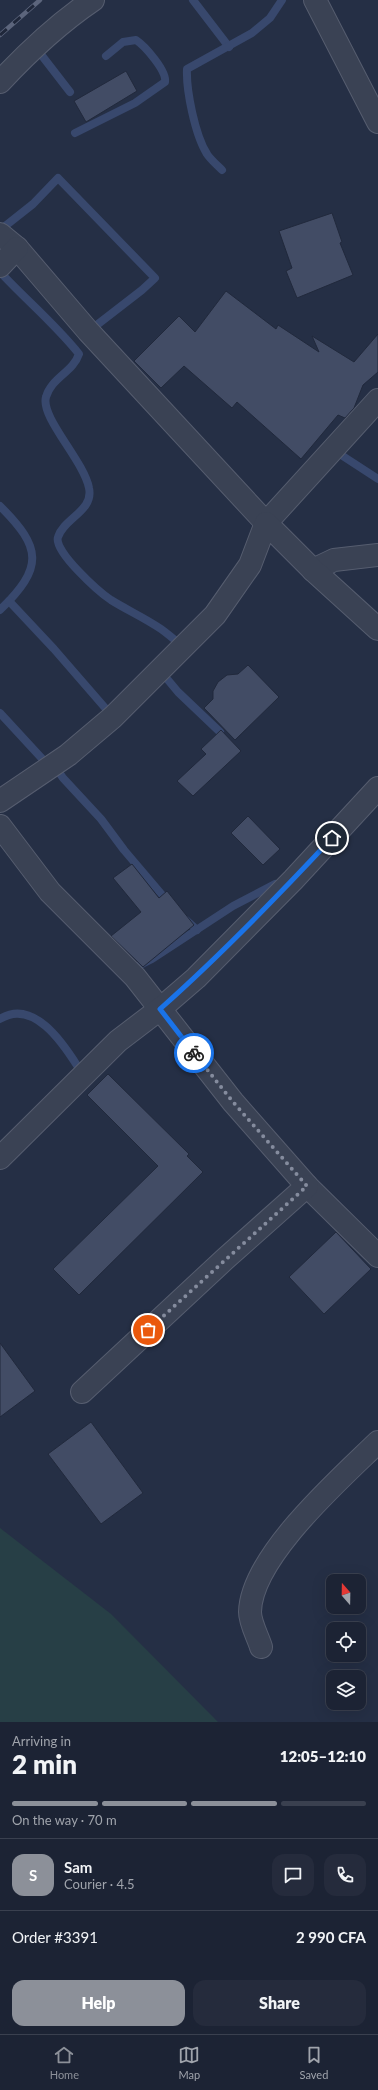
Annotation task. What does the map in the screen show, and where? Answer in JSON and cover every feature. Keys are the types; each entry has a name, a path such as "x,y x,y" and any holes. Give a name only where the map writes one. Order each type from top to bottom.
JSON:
{"street":[{"path":"0,82 31,51 78,10 93,0"},
{"path":"315,0 378,122"},
{"path":"0,234 17,248 88,331 266,523 313,570 378,629"},
{"path":"0,266 17,248"},
{"path":"0,801 68,755 113,717 215,614 250,565 266,523 378,400"},
{"path":"313,570 334,560 378,555"},
{"path":"0,1158 118,1041 160,1009 196,978 293,880 378,788"},
{"path":"0,826 50,892 108,948 160,1009 233,1102 307,1186 378,1256"},
{"path":"82,1392 225,1259 307,1186"},
{"path":"261,1647 250,1614 252,1596 267,1564 292,1529 378,1442"}],"shaded area":[{"path":"0,1528 111,1614 218,1722 0,1722"}],"building":[{"path":"126,71 137,91 86,122 74,101"},
{"path":"332,213 342,242 340,243 353,275 297,298 286,271 292,268 279,231"},
{"path":"226,291 276,329 278,325 319,352 312,336 354,362 378,334 378,372 363,385 354,408 345,418 338,415 301,459 237,402 232,408 184,366 161,388 134,361 179,316 195,332"},
{"path":"248,665 279,697 235,740 204,708 213,699 213,691 218,682 227,675 238,674"},
{"path":"221,730 241,751 193,796 177,781 206,754 201,749"},
{"path":"248,816 280,849 263,865 231,833"},
{"path":"132,864 159,898 167,891 194,925 143,967 111,936 141,912 113,878"},
{"path":"108,1074 189,1154 187,1156 203,1172 79,1295 53,1269 158,1166 87,1095"},
{"path":"336,1232 371,1269 324,1314 289,1277"},
{"path":"0,1343 35,1391 0,1417"},
{"path":"91,1422 143,1493 101,1524 48,1454"}],"waterway":[{"path":"193,0 229,47"},
{"path":"222,170 208,156 199,136 192,112 188,88 187,69 252,33 270,18 282,0"},
{"path":"75,133 135,103 165,82 165,77 159,65 150,53 136,40 123,42 106,56"},
{"path":"36,48 70,92"},
{"path":"0,230 33,204 58,178 155,278 142,290 89,331"},
{"path":"0,272 60,332 79,354 72,366 52,385 46,397 46,406 49,416 79,465 89,488 87,503 83,509 61,530 58,537 58,543 62,552 78,571 105,596 155,625 182,646"},
{"path":"335,451 378,479"},
{"path":"0,506 24,534 30,546 32,558 30,569 24,582 0,610"},
{"path":"9,601 54,649 113,717"},
{"path":"168,680 178,692 220,732"},
{"path":"0,713 47,764"},
{"path":"54,765 63,778 101,819 124,850 169,903"},
{"path":"130,970 152,959 233,906 275,884"},
{"path":"186,920 197,930"},
{"path":"0,1019 12,1014 24,1014 35,1019 46,1026 64,1046 78,1067"}],"railway":[{"path":"0,35 40,0"}],"way so far":[{"path":"148,1330 307,1186 233,1102 194,1053"}],"route":[{"path":"194,1053 160,1009 196,978 293,880 332,838"}]}
